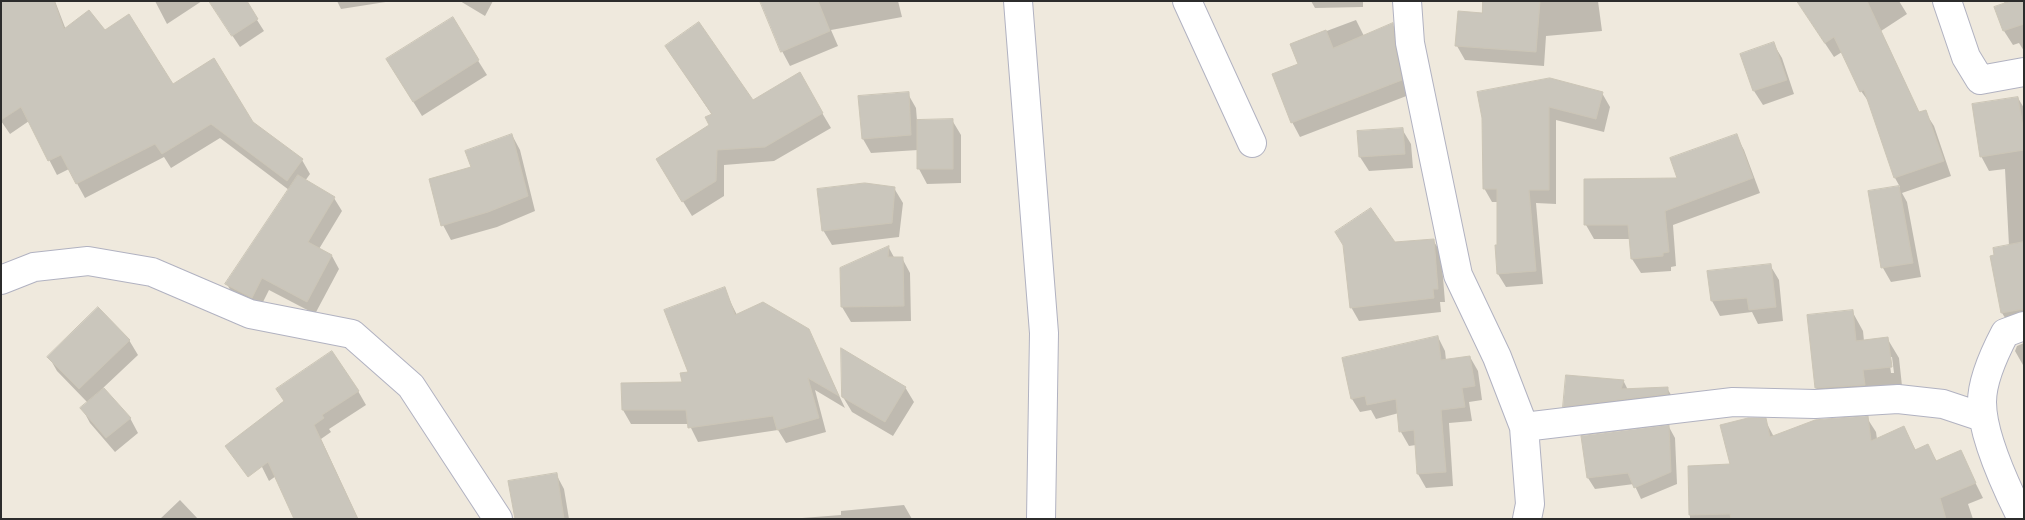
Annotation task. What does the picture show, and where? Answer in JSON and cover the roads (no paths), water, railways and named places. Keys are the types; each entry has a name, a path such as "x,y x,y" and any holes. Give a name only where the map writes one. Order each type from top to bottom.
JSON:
{"street":[{"path":"1018,1 1044,333 1041,519"},
{"path":"1187,1 1252,143"},
{"path":"1407,1 1410,43 1458,275 1497,357 1524,427 1530,504 1527,519"},
{"path":"1947,1 1966,57 1980,80 2024,72"},
{"path":"1,280 34,268 88,261 152,272 250,314 352,334 411,386 498,519"},
{"path":"2022,519 2001,472 1982,417 1984,388 1995,351 2005,333 2024,326"},
{"path":"1524,427 1733,402 1815,404 1898,399 1944,404 1982,417"}]}
